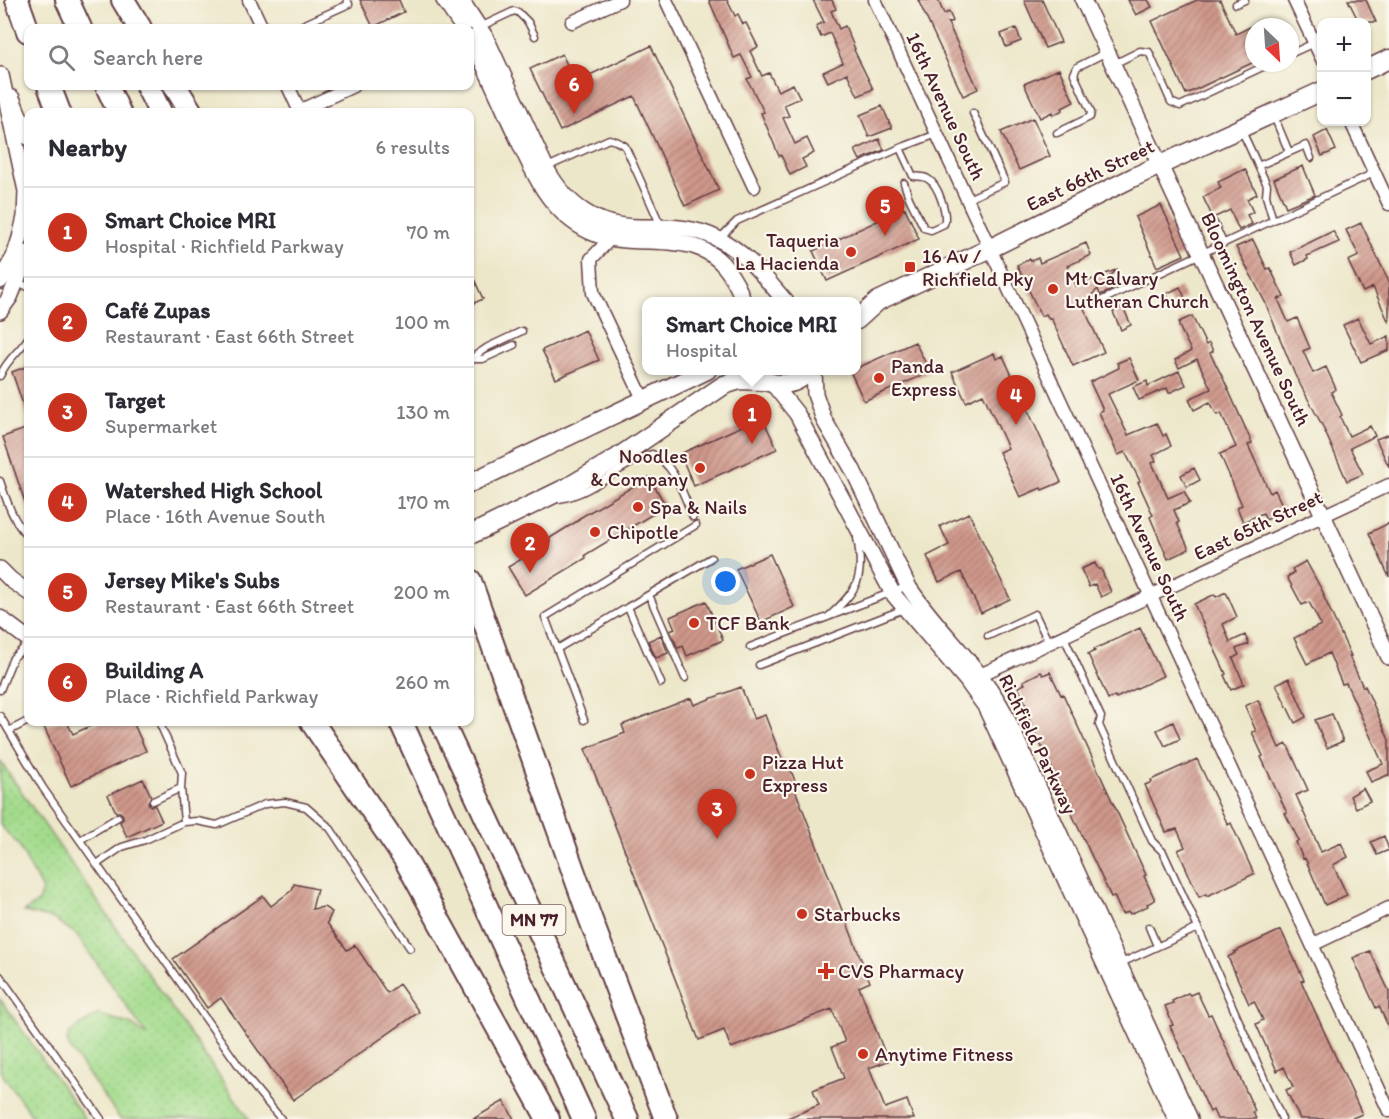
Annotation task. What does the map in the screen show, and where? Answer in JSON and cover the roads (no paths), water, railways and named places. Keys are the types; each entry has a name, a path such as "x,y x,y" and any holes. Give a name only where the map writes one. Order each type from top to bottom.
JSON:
{"highway":[{"path":"17,0 26,24"},
{"path":"67,0 78,24"},
{"path":"108,0 119,24"},
{"path":"123,0 138,24"},
{"path":"51,90 57,108"},
{"path":"109,90 118,108"},
{"path":"149,90 158,108"},
{"path":"177,90 188,108"},
{"path":"474,592 589,915 666,1119"},
{"path":"315,726 405,859 548,1119"},
{"name":"MN 77","path":"402,726 584,1119"},
{"name":"MN 77","path":"444,726 627,1119"}],"main road":[{"path":"1371,68 1389,59"},
{"name":"East 66th Street","path":"861,303 878,301 1161,165 1317,93"},
{"name":"East 66th Street","path":"861,316 878,301"},
{"path":"474,481 697,375"},
{"path":"474,533 538,502 617,458 724,385 740,380 762,378 785,384 796,381 805,375"}],"street":[{"path":"249,0 260,24"},
{"path":"444,0 460,24"},
{"path":"461,0 470,24"},
{"path":"572,22 620,0"},
{"path":"666,0 754,187"},
{"name":"16th Avenue South","path":"875,0 1389,1111"},
{"name":"Bloomington Avenue South","path":"1083,0 1389,657"},
{"path":"1293,0 1317,49"},
{"path":"474,34 540,170 546,194 565,216 584,229 610,239 669,241 687,244 709,252 724,264 741,292 742,297"},
{"path":"0,74 24,128"},
{"path":"0,74 24,182"},
{"path":"290,90 297,108"},
{"path":"307,108 345,90"},
{"path":"1353,126 1389,204"},
{"path":"540,170 570,201 596,220 621,226 688,228 719,239 741,254 781,297"},
{"path":"12,281 14,257 24,221"},
{"path":"610,239 591,259 593,292 644,401"},
{"path":"0,311 5,294 24,260"},
{"name":"Richfield Parkway","path":"813,375 815,394 824,420 876,516 908,586 912,605 985,706 1190,1119"},
{"name":"Richfield Parkway","path":"762,378 797,414 893,594 912,605 980,675 1004,712 1176,1119"},
{"path":"822,462 837,479 855,510 867,517 876,516"},
{"name":"East 65th Street","path":"980,675 1389,485"},
{"path":"0,569 24,589"},
{"path":"0,618 24,636"},
{"path":"1312,945 1389,908"}],"lane":[{"path":"305,24 349,4 347,0"},
{"path":"1236,4 1245,0"},
{"path":"474,31 514,11 523,15 535,36"},
{"path":"1299,50 1314,43"},
{"path":"1057,133 1090,117 1091,112 1074,74 1077,67 1140,51 1149,52 1171,102 1180,106 1252,72"},
{"path":"968,199 1005,182 973,113"},
{"path":"1272,114 1289,152"},
{"path":"1241,128 1267,184 1266,196 1273,220"},
{"path":"709,252 737,221 900,148 937,134"},
{"path":"540,170 609,139 616,141 625,146 661,226"},
{"path":"1258,166 1306,145 1311,158"},
{"path":"900,148 913,176 927,178 933,184 946,212 944,224 931,230 924,228 904,183"},
{"path":"1098,302 1374,173"},
{"path":"1214,223 1223,243"},
{"path":"474,356 522,331"},
{"path":"0,376 8,362 24,344"},
{"path":"474,359 483,359 514,345"},
{"path":"538,502 575,497 626,465 652,454 661,458 671,470 693,517"},
{"path":"0,481 14,518 24,532"},
{"path":"825,619 854,591 861,573 861,556 854,522"},
{"path":"584,720 545,617 696,525"},
{"path":"557,649 711,558"},
{"path":"750,647 893,594 908,586"},
{"path":"649,595 686,678"},
{"path":"759,665 912,605"},
{"path":"628,607 661,683"},
{"path":"988,636 1035,614 1049,643"},
{"path":"1064,637 1101,717 1099,725 1152,841 1163,852 1282,1119"},
{"path":"0,690 13,658 24,648"},
{"path":"0,716 43,788 252,1083 281,1119"},
{"path":"9,731 24,723"},
{"path":"161,726 182,772 184,822"},
{"path":"153,801 181,788"},
{"path":"97,864 122,847 145,840 184,822 197,821 217,825 265,804 285,802 306,807 330,828 410,948"},
{"path":"80,840 118,817"},
{"path":"1149,927 1157,946"},
{"path":"1113,966 1198,928"},
{"path":"0,976 101,1119"}],"place":[{"name":"Building A","path":"574,114"},
{"name":"Jersey Mike's Subs","path":"885,236"},
{"name":"Taqueria La Hacienda","path":"851,252"},
{"name":"16 Av / Richfield Pky","path":"910,267"},
{"name":"Mt Calvary Lutheran Church","path":"1053,289"},
{"name":"Panda Express","path":"879,378"},
{"name":"Watershed High School","path":"1016,425"},
{"name":"Smart Choice MRI","path":"752,444"},
{"name":"Noodles & Company","path":"700,468"},
{"name":"Spa & Nails","path":"638,507"},
{"name":"Chipotle","path":"595,532"},
{"name":"Café Zupas","path":"530,573"},
{"name":"TCF Bank","path":"694,623"},
{"name":"Pizza Hut Express","path":"750,774"},
{"name":"Target","path":"717,839"},
{"name":"Starbucks","path":"802,914"},
{"name":"CVS Pharmacy","path":"826,971"},
{"name":"Anytime Fitness","path":"863,1054"}]}
